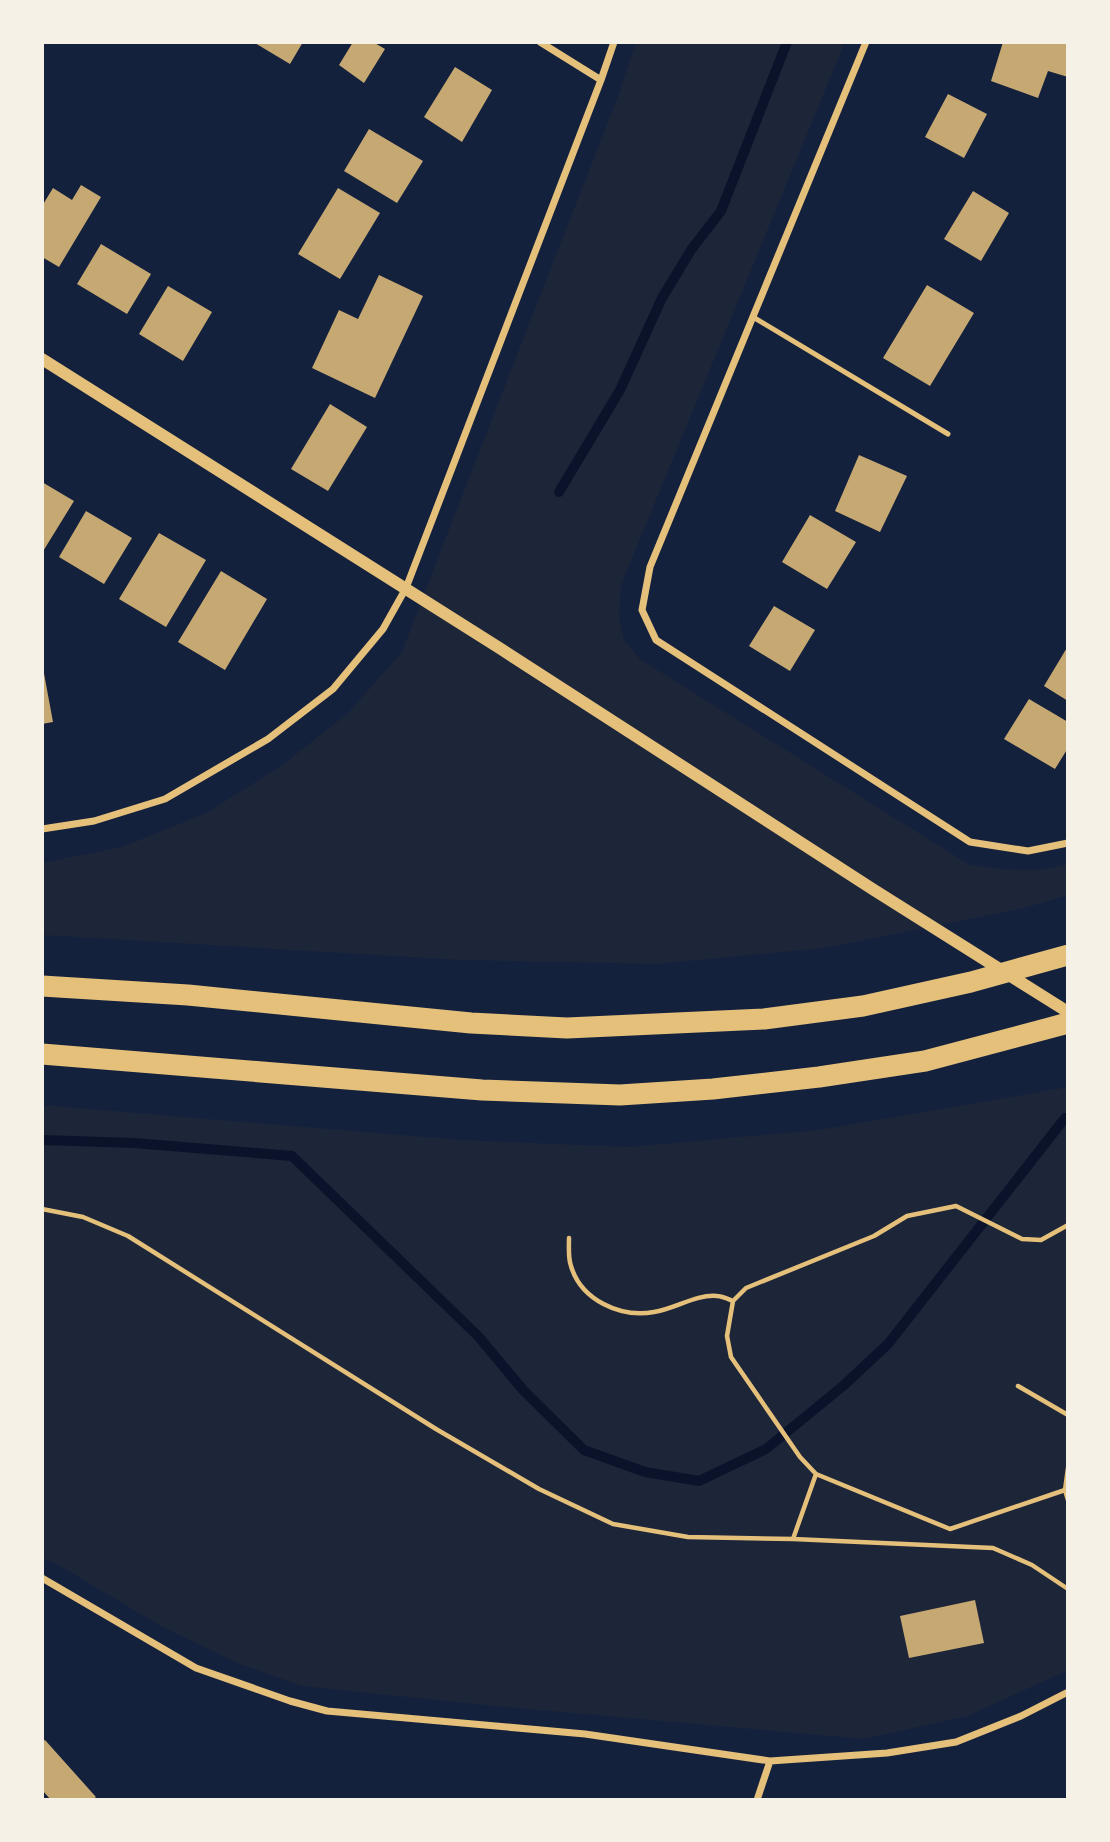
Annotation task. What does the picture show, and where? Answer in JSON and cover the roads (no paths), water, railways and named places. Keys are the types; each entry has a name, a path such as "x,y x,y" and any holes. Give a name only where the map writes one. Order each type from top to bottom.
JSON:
{"highway":[{"path":"42,986 188,995 471,1023 580,1028 764,1019 863,1006 971,982 1068,955"},
{"path":"42,1054 482,1090 620,1094 713,1089 925,1061 1068,1023"}],"street":[{"path":"540,42 601,80"},
{"path":"42,829 94,821 164,799 268,739 333,689 383,629 406,588 614,42"},
{"path":"866,42 650,567 642,610 656,640 970,842 1028,851 1068,843"},
{"path":"42,359 406,588 1068,1012"},
{"path":"42,1578 196,1668 327,1711 585,1734 770,1761 887,1753 956,1742 1021,1716 1068,1692"},
{"path":"757,1800 770,1761"}],"lane":[{"path":"753,317 948,434"}],"waterway":[{"path":"559,492 620,390 662,298 691,250 721,211 787,42"},
{"path":"42,1140 134,1143 292,1156 478,1336 524,1391 584,1450 645,1472 699,1481 766,1449 843,1386 888,1344 1065,1118"}]}
